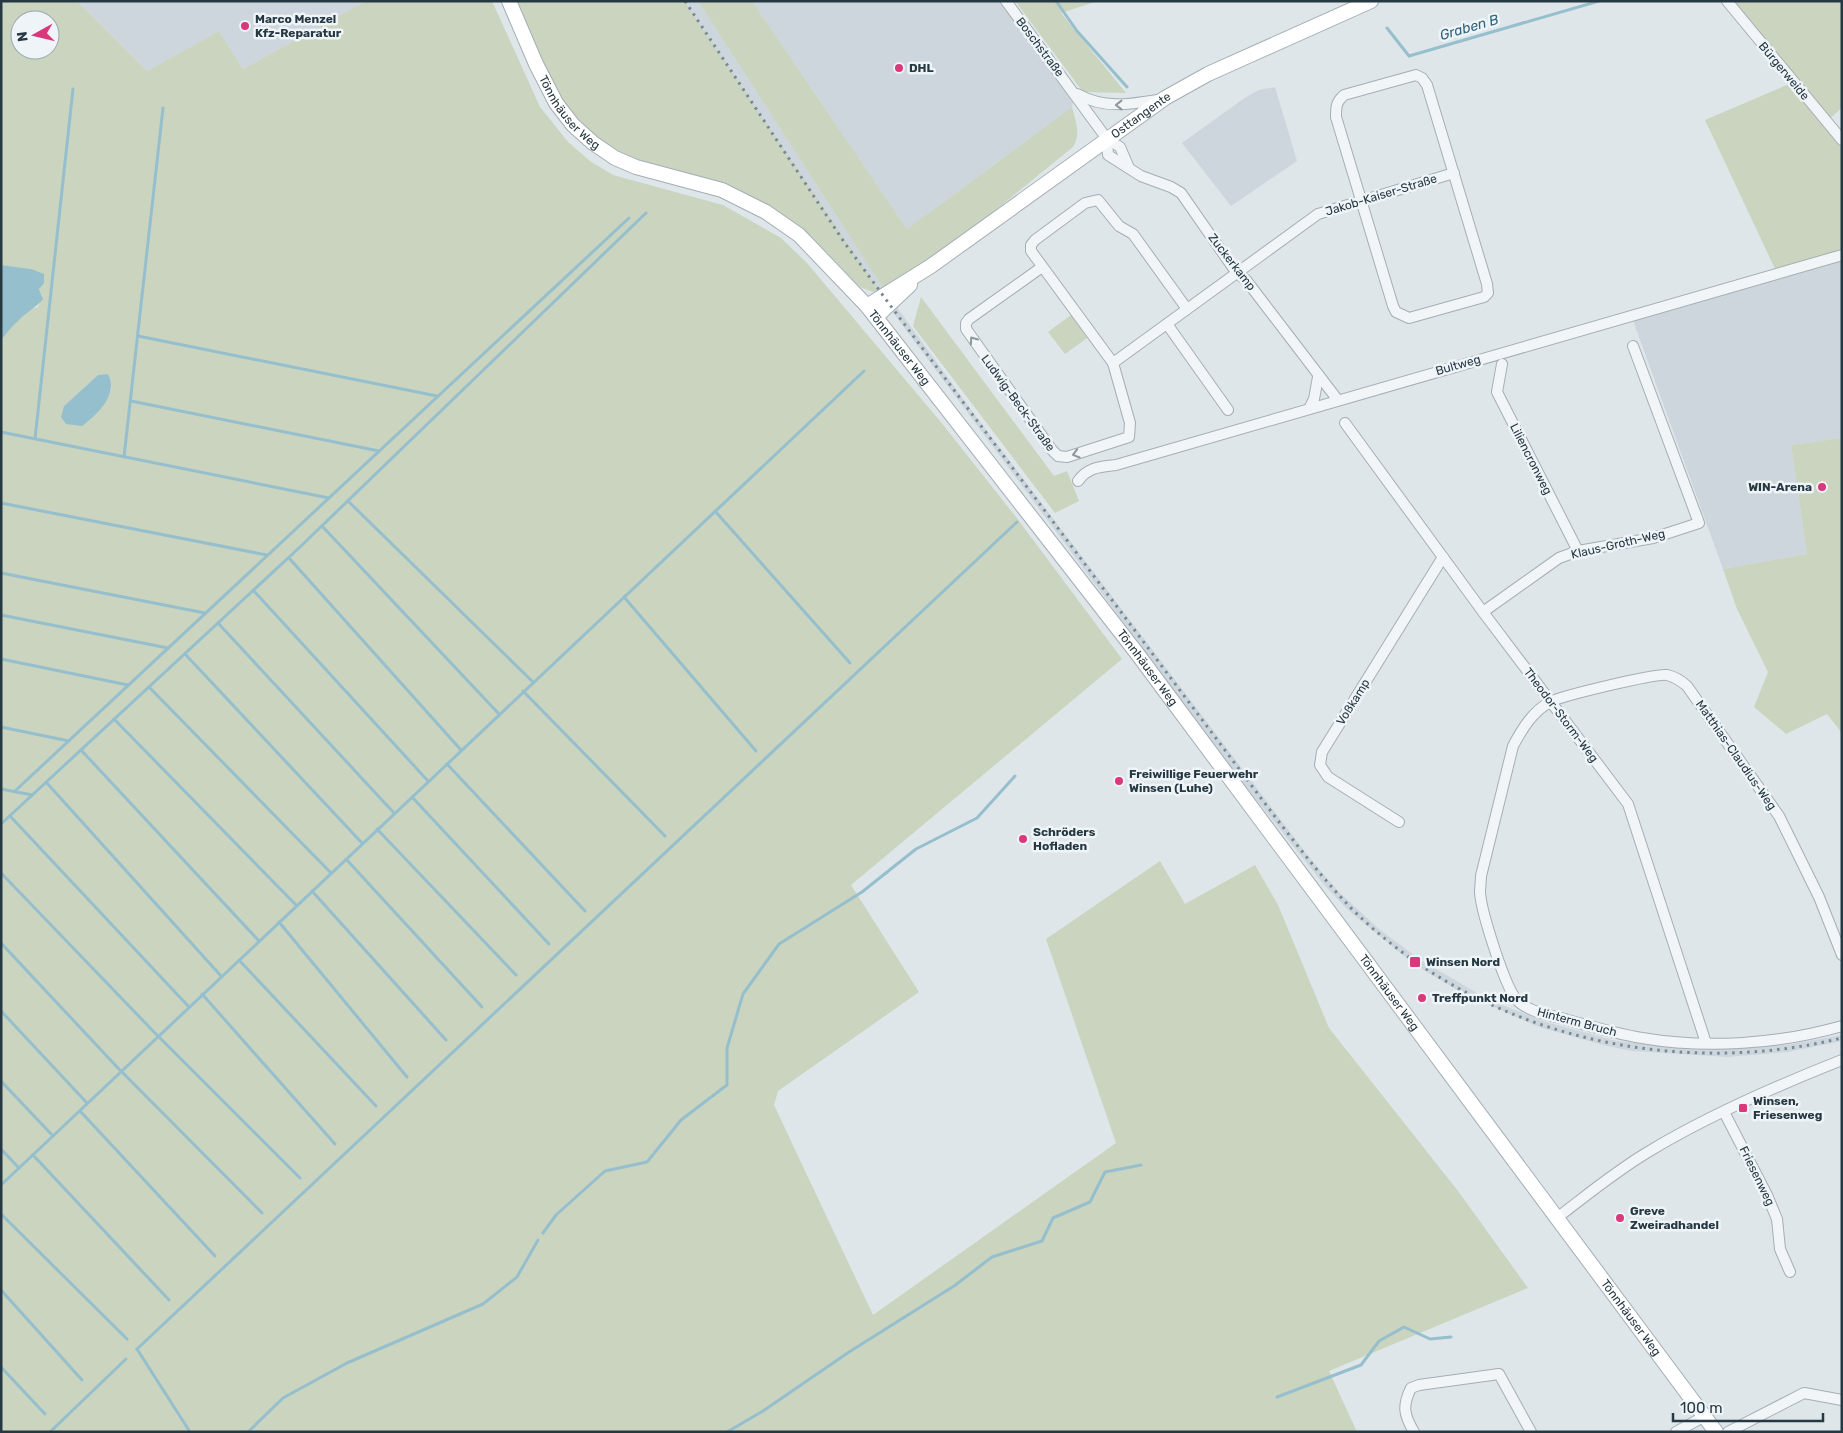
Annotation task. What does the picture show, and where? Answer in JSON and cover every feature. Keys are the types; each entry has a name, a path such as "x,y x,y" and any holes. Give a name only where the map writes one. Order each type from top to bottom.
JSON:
{"main road":[{"name":"Tönnhäuser Weg","path":"509,1 536,64 556,103 573,125 592,143 636,167 722,190 766,212 800,235 872,312 1141,659 1716,1432"},
{"name":"Osttangente","path":"872,312 931,266 1165,98 1208,74 1372,1"}],"street":[{"name":"Boschstraße","path":"1006,1 1107,139"},
{"name":"Bürgerweide","path":"1727,1 1842,140"},
{"path":"1409,76 1422,78 1428,85 1487,284 1488,293 1484,297 1416,318 1402,317 1394,306 1362,200 1336,108 1339,100 1344,95 1409,76"},
{"path":"1074,93 1102,104 1123,106 1165,98"},
{"name":"Zuckerkamp","path":"1107,139 1120,147 1129,169 1181,193 1236,272 1246,280 1318,377 1337,399"},
{"name":"Jakob-Kaiser-Straße","path":"1236,272 1318,214 1454,173"},
{"path":"1187,309 1133,234 1119,226 1098,200 1085,203 1034,240 1031,245 1031,250 1042,266 1113,363 1167,324 1187,309 1236,272"},
{"name":"Bultweg","path":"1078,481 1084,472 1096,467 1116,464 1842,255"},
{"name":"Ludwig-Beck-Straße","path":"1042,266 969,319 966,323 966,330 1058,456 1067,457 1129,437 1131,432 1130,423 1113,363"},
{"path":"1167,324 1228,410"},
{"name":"Klaus-Groth-Weg","path":"1483,612 1559,558 1578,551 1653,538 1699,523 1632,346"},
{"name":"Liliencronweg","path":"1502,364 1497,392 1578,551"},
{"path":"1310,407 1314,399 1318,377"},
{"name":"Theodor-Storm-Weg","path":"1345,423 1483,612 1628,804 1706,1043"},
{"name":"Voßkamp","path":"1399,822 1328,777 1320,765 1322,752 1443,557"},
{"name":"Matthias-Claudius-Weg","path":"1551,701 1655,675 1677,678 1687,686 1779,816 1819,897 1842,955"},
{"name":"Hinterm Bruch","path":"1551,701 1536,712 1522,728 1513,746 1481,876 1480,891 1483,906 1508,986 1517,1000 1530,1009 1634,1037 1706,1043 1786,1038 1842,1026"},
{"path":"1558,1218 1647,1152 1790,1080 1842,1060"},
{"name":"Friesenweg","path":"1724,1112 1767,1195 1776,1219 1780,1249 1790,1272"},
{"path":"1414,1432 1405,1416 1404,1402 1411,1388 1419,1384 1499,1374 1531,1432"},
{"path":"1728,1432 1804,1393 1842,1400"},
{"path":"1676,1432 1704,1416"}],"shaded area":[{"path":"77,1 366,1 243,69 219,31 147,71"},
{"path":"679,1 698,1 883,288 969,407 1309,857 1339,892 1379,929 1419,959 1489,1000 1546,1022 1617,1041 1697,1050 1786,1045 1842,1035 1842,1041 1788,1052 1727,1057 1632,1051 1607,1046 1539,1027 1462,993 1414,964 1349,911 1325,886 1240,779 877,291"},
{"path":"752,1 1006,1 1074,93 1072,107 907,229"},
{"path":"1275,87 1297,161 1231,206 1182,143 1246,97 1259,90"},
{"path":"1842,255 1842,438 1791,445 1807,554 1723,569 1631,315"}],"green space":[{"path":"1,1 77,1 147,71 219,31 243,69 366,1 492,1 540,107 568,142 590,161 613,175 723,205 781,238 807,263 940,421 1016,517 1122,659 851,885 919,992 778,1091 774,1105 873,1315 1116,1143 1046,939 1160,861 1185,904 1255,865 1278,905 1329,1028 1458,1191 1528,1288 1329,1371 1357,1432 1,1432 1,340 22,316 38,307 42,296 31,269 1,265","holes":["108,374 111,389 106,401 88,422 64,406 98,375"]},
{"path":"514,1 684,1 880,292 873,292 860,287 811,236 770,207 619,154 596,140 577,122 549,81"},
{"path":"698,1 752,1 907,229 1072,107 1077,137 1073,147 966,234 883,288"},
{"path":"1015,1 1098,1 1061,13 1126,93 1083,92"},
{"path":"1727,1 1842,1 1842,108 1827,121 1842,140 1842,255 1777,273 1705,120 1794,82"},
{"path":"921,297 1054,476 1067,471 1079,501 1055,513 913,326"},
{"path":"1071,315 1087,338 1065,354 1048,332"},
{"path":"1842,438 1842,733 1827,714 1786,734 1754,707 1768,672 1737,609 1723,569 1807,554 1791,445"}],"water":[{"path":"1,265 31,269 44,274 44,283 39,289 43,299 24,315 1,340"},
{"path":"108,374 111,389 100,410 82,426 66,424 61,417 64,406 98,375"}],"waterway":[{"name":"Graben B","path":"1056,1 1077,31 1127,87"},
{"name":"Graben B","path":"1387,28 1409,56 1599,1"},
{"path":"35,439 73,89"},
{"path":"124,457 163,108"},
{"path":"1,824 300,547 646,213"},
{"path":"15,791 629,218"},
{"path":"138,336 437,396"},
{"path":"1,1185 864,371"},
{"path":"131,401 379,451"},
{"path":"1,432 329,498"},
{"path":"348,501 533,682"},
{"path":"1,503 267,555"},
{"path":"715,511 850,663"},
{"path":"137,1349 1017,522"},
{"path":"322,526 499,714"},
{"path":"289,558 461,750"},
{"path":"1,573 205,613"},
{"path":"253,590 428,781"},
{"path":"624,597 756,751"},
{"path":"1,615 168,648"},
{"path":"218,623 394,813"},
{"path":"185,654 362,843"},
{"path":"1,659 128,685"},
{"path":"149,687 331,873"},
{"path":"523,691 665,836"},
{"path":"114,719 296,905"},
{"path":"1,727 69,741"},
{"path":"81,750 259,941"},
{"path":"447,764 585,911"},
{"path":"543,1233 556,1215 605,1171 647,1162 681,1120 727,1085 727,1048 743,994 779,944 862,892 916,849 977,818 1015,776"},
{"path":"46,782 221,976"},
{"path":"1,789 32,795"},
{"path":"412,797 549,944"},
{"path":"10,816 189,1007"},
{"path":"377,829 516,975"},
{"path":"346,859 482,1007"},
{"path":"1,873 154,1032 300,1178"},
{"path":"312,891 446,1040"},
{"path":"279,922 407,1077"},
{"path":"1,943 117,1067 262,1213"},
{"path":"239,960 376,1106"},
{"path":"202,994 335,1144"},
{"path":"1,1011 87,1103"},
{"path":"1,1081 53,1136"},
{"path":"80,1111 215,1256"},
{"path":"1,1149 19,1168"},
{"path":"33,1155 169,1300"},
{"path":"727,1432 763,1411 849,1352 954,1286 992,1257 1042,1241 1053,1218 1090,1202 1105,1172 1141,1165"},
{"path":"1,1214 127,1339"},
{"path":"248,1432 283,1398 347,1363 483,1304 517,1277 538,1240"},
{"path":"1,1290 82,1380"},
{"path":"1277,1397 1361,1365 1379,1341 1404,1327 1430,1339 1451,1337"},
{"path":"137,1349 190,1432"},
{"path":"50,1432 126,1359"},
{"path":"1,1367 45,1414"}],"railway":[{"path":"685,1 844,242 890,305 1276,818 1303,853 1351,908 1401,951 1457,987 1517,1016 1580,1036 1645,1049 1711,1053 1777,1050 1842,1038"}],"place":[{"name":"Marco Menzel Kfz-Reparatur","path":"245,26"},
{"name":"DHL","path":"899,68"},
{"name":"WIN-Arena","path":"1822,487"},
{"name":"Freiwillige Feuerwehr Winsen (Luhe)","path":"1119,781"},
{"name":"Schröders Hofladen","path":"1023,839"},
{"name":"Winsen Nord","path":"1415,962"},
{"name":"Treffpunkt Nord","path":"1422,998"},
{"name":"Winsen, Friesenweg","path":"1743,1108"},
{"name":"Greve Zweiradhandel","path":"1620,1218"}]}
